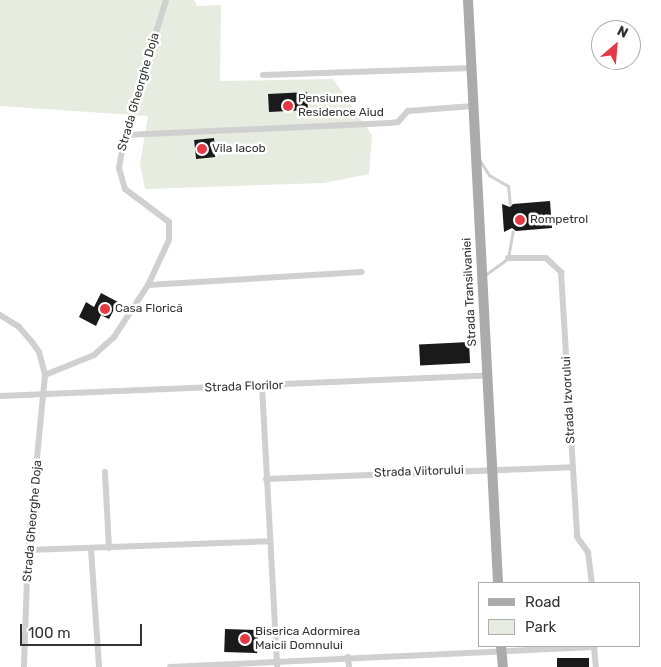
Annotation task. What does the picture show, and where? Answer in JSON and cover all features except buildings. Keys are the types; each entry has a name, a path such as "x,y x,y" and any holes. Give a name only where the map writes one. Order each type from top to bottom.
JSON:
{"main road":[{"name":"Strada Transilvaniei","path":"468,0 498,582"},
{"path":"502,648 502,667"}],"street":[{"name":"Strada Gheorghe Doja","path":"45,375 104,347 122,326 148,284 168,240 171,227 165,217 125,188 119,168 125,135 166,0"},
{"path":"263,75 471,68"},
{"path":"125,135 398,122 408,111 473,106"},
{"name":"Strada Izvorului","path":"508,258 546,258 561,272 577,537 588,552 592,582"},
{"path":"148,284 362,272"},
{"name":"Strada Gheorghe Doja","path":"0,315 19,327 32,342 39,352 45,375 45,394 28,550 24,667"},
{"name":"Strada Florilor","path":"0,396 488,376"},
{"path":"262,386 277,664"},
{"name":"Strada Viitorului","path":"266,479 572,466"},
{"path":"105,472 109,548"},
{"path":"28,550 270,541"},
{"path":"91,549 99,667"},
{"path":"170,667 277,664 348,657 502,648 594,647 596,667"},
{"path":"348,657 349,667"}],"lane":[{"path":"476,154 489,174 508,186 510,204"},
{"path":"482,280 489,270 508,258 513,231"}],"green space":[{"path":"0,0 194,0 197,6 221,5 220,81 333,79 372,135 369,174 324,183 145,189 140,164 148,116 0,106"}],"place":[{"name":"Pensiunea Residence Aiud","path":"288,106"},
{"name":"Vila Iacob","path":"202,149"},
{"name":"Rompetrol","path":"520,220"},
{"name":"Casa Florică","path":"105,309"},
{"name":"Biserica Adormirea Maicii Domnului","path":"245,639"}]}
